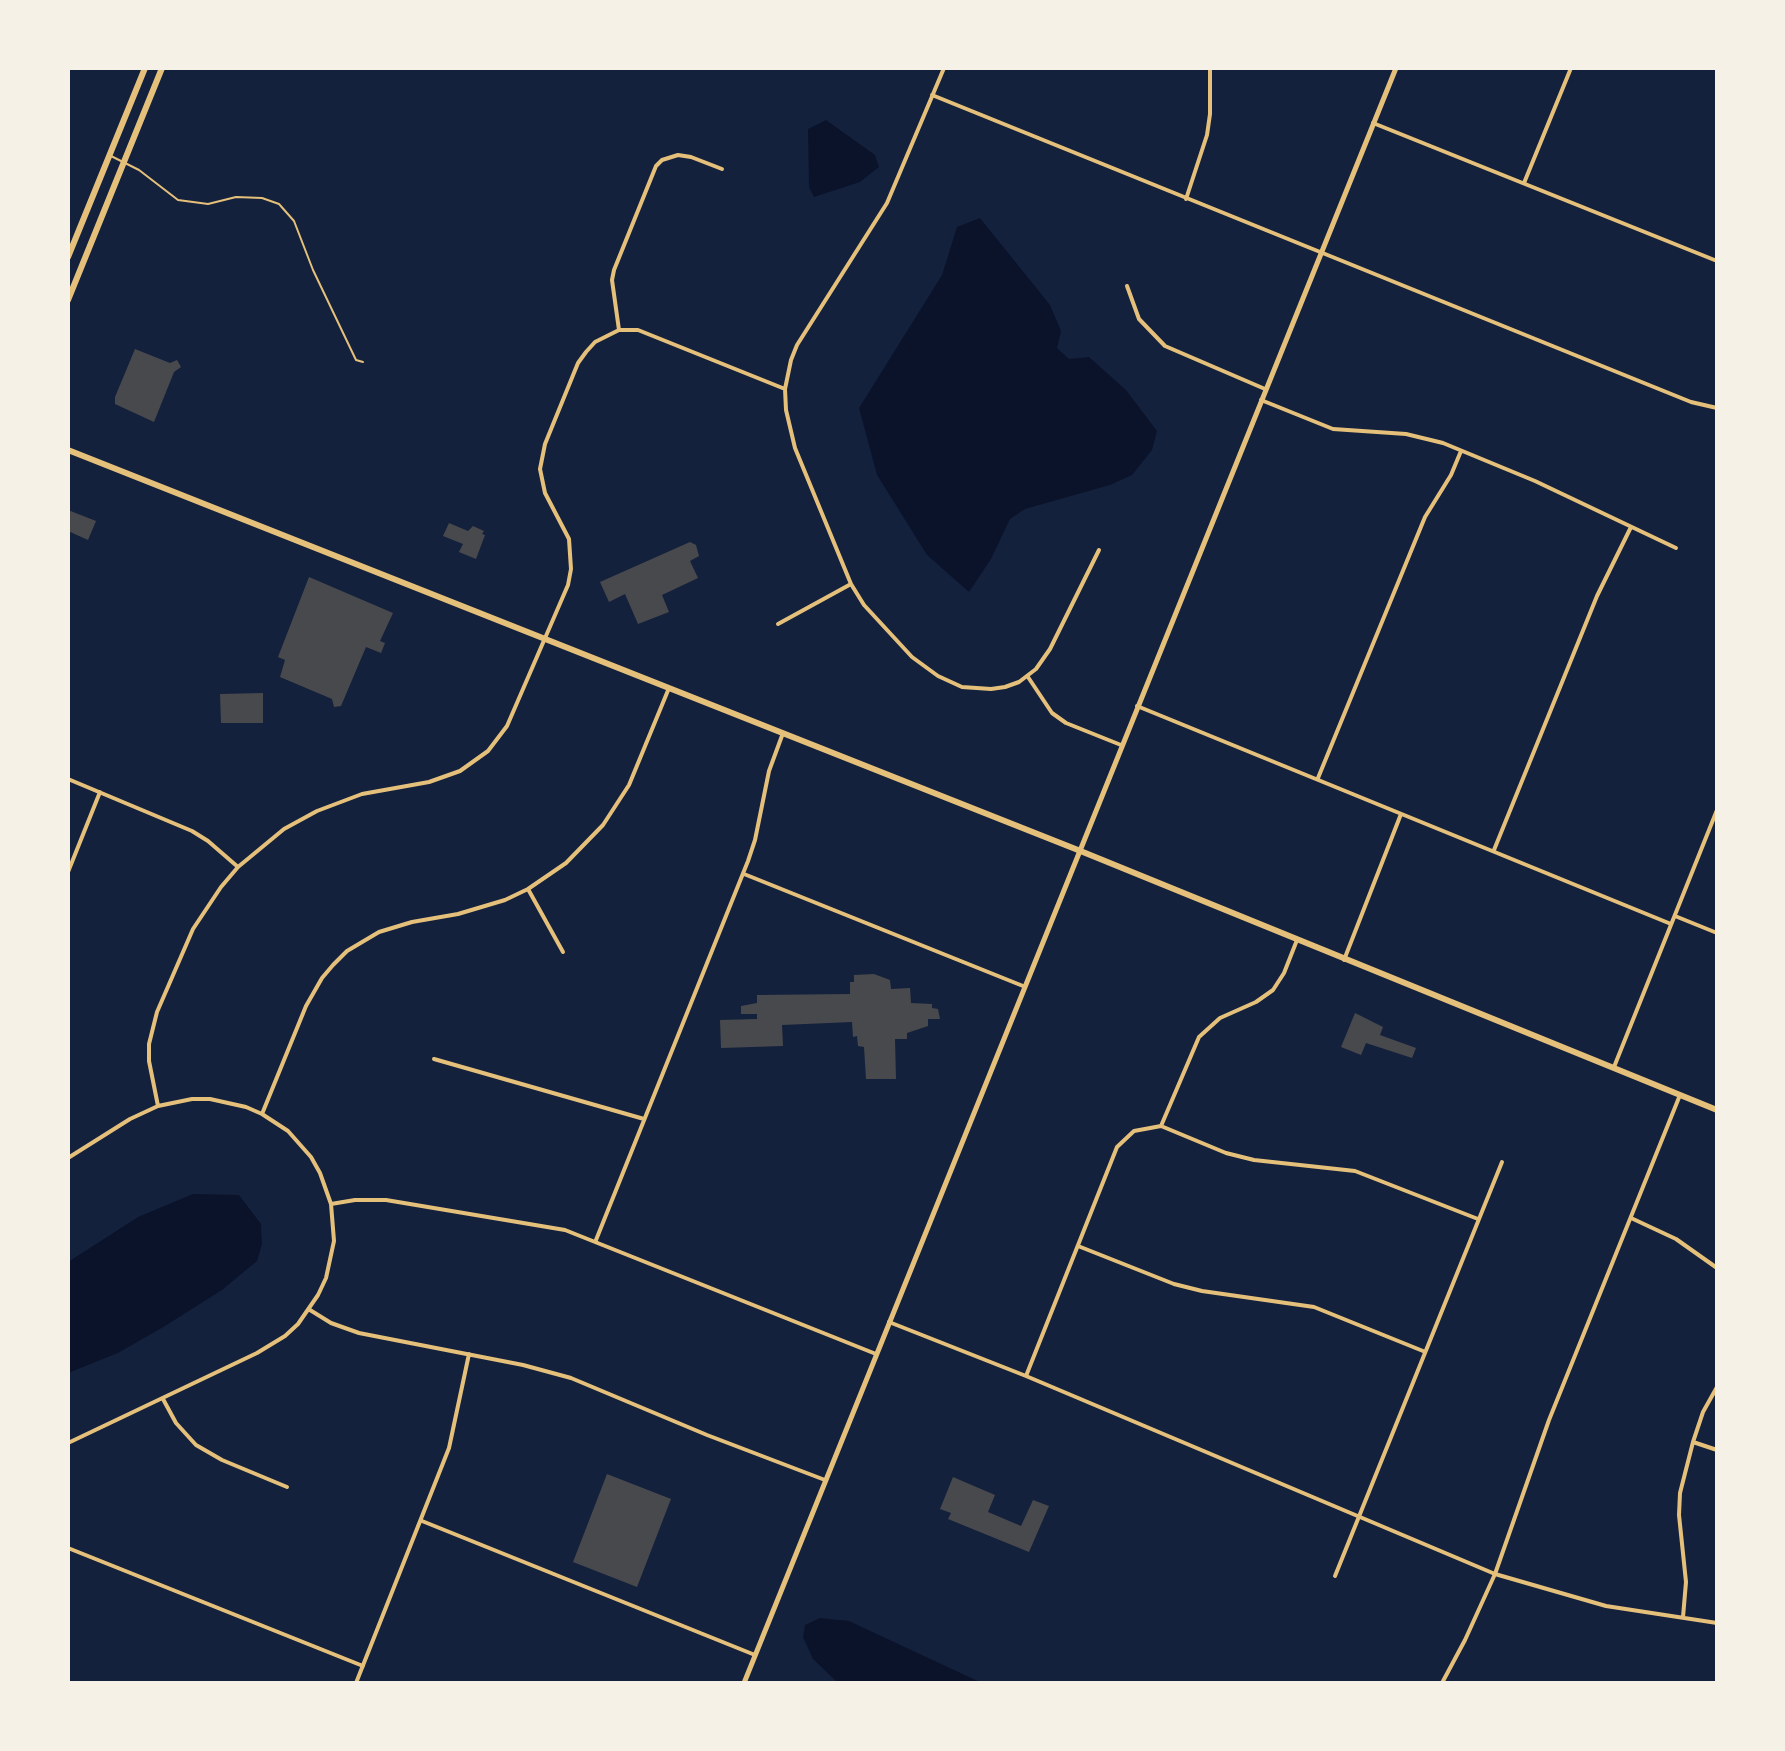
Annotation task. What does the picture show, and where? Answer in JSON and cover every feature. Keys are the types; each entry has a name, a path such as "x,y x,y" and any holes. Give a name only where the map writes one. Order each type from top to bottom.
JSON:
{"main road":[{"path":"68,257 145,68"},
{"path":"68,300 162,68"},
{"path":"68,450 1078,850 1717,1110"}],"street":[{"path":"944,68 887,203 797,345 791,360 785,389 787,419 795,448 851,584 881,626 901,646 950,683 991,689 1005,687 1028,677 1044,661 1099,550"},
{"path":"1186,199 1207,135 1210,68"},
{"path":"744,1683 1396,68"},
{"path":"1524,183 1571,68"},
{"path":"932,95 1691,402 1717,408"},
{"path":"1373,123 1717,261"},
{"path":"619,330 613,292 614,270 656,166 662,160 678,155 722,169"},
{"path":"1127,286 1139,319 1165,346 1265,389"},
{"path":"158,1106 149,1061 157,1012 193,929 238,867 284,829 317,811 362,794 445,778 475,762 507,726 568,585 571,569 569,539 541,481 542,455 578,363 595,342 619,330 638,330 785,389"},
{"path":"1261,400 1333,429 1427,438 1535,481 1676,548"},
{"path":"1318,779 1425,517 1451,475 1461,451"},
{"path":"1494,850 1597,596 1631,527"},
{"path":"778,624 851,584"},
{"path":"1028,677 1052,713 1066,723 1121,745"},
{"path":"262,1114 312,994 347,951 362,940 395,926 482,908 528,889 566,863 586,845 616,808 640,761 669,688"},
{"path":"1137,706 1671,924"},
{"path":"595,1241 743,874 755,840 769,771 783,733"},
{"path":"68,779 192,831 238,867"},
{"path":"68,872 100,792"},
{"path":"1614,1068 1717,810"},
{"path":"1344,960 1401,814"},
{"path":"743,874 1023,986"},
{"path":"528,889 563,952"},
{"path":"1674,916 1717,933"},
{"path":"1161,1126 1199,1037 1220,1018 1256,1002 1273,990 1284,973 1297,940"},
{"path":"434,1059 644,1119"},
{"path":"1442,1683 1495,1574 1549,1420 1680,1095"},
{"path":"68,1158 130,1119 158,1106 192,1099 237,1104 262,1114 288,1131 311,1157 331,1204 334,1241 326,1278 310,1309 298,1324 271,1346 68,1443"},
{"path":"1026,1376 1117,1147 1134,1131 1161,1126 1226,1153 1254,1160 1355,1171 1478,1219"},
{"path":"1335,1576 1423,1351 1502,1162"},
{"path":"331,1204 386,1200 541,1225 595,1241 876,1354"},
{"path":"1631,1218 1676,1239 1717,1268"},
{"path":"1078,1246 1174,1284 1314,1307 1423,1351"},
{"path":"310,1309 345,1329 547,1370 825,1480"},
{"path":"889,1322 1026,1376 1495,1574 1606,1606 1717,1623"},
{"path":"356,1683 449,1448 469,1354"},
{"path":"1683,1618 1686,1582 1679,1515 1680,1493 1703,1412 1717,1387"},
{"path":"163,1398 176,1423 196,1445 222,1460 287,1487"},
{"path":"1693,1442 1717,1450"},
{"path":"422,1521 755,1655"},
{"path":"68,1548 363,1666"}],"lane":[{"path":"109,155 139,170 178,200 208,204 236,197 262,198 279,204 294,221 313,270 356,360 363,362"}],"water":[{"path":"826,120 875,155 879,167 860,182 814,197 809,187 808,129"},
{"path":"980,218 1050,305 1061,331 1057,348 1069,359 1089,357 1126,390 1157,431 1152,450 1132,475 1110,485 1025,509 1010,519 991,559 969,592 927,555 877,475 859,408 942,275 957,227"},
{"path":"193,1194 239,1195 261,1224 262,1244 257,1261 222,1290 165,1326 118,1353 68,1373 68,1262 138,1217"},
{"path":"820,1618 849,1621 982,1683 838,1683 813,1659 803,1637 805,1625"}],"building":[{"path":"135,349 170,363 177,360 181,367 174,372 154,422 115,404"},
{"path":"68,510 96,521 88,540 68,531"},
{"path":"449,523 468,531 473,526 484,531 476,559 459,552 463,544 443,536"},
{"path":"690,542 696,545 699,556 690,561 698,578 662,595 669,612 638,624 625,594 609,602 600,582"},
{"path":"309,577 393,613 380,641 385,643 381,653 366,647 341,706 334,707 332,699 280,677 285,660 278,657"},
{"path":"263,693 263,723 221,723 220,694"},
{"path":"874,974 890,980 891,989 910,988 911,1003 932,1004 932,1008 938,1009 940,1019 928,1019 928,1026 907,1033 907,1039 895,1039 896,1079 866,1079 864,1047 858,1046 857,1036 853,1037 852,1022 782,1025 783,1046 721,1048 720,1020 757,1019 757,1014 741,1014 741,1006 757,1003 757,995 850,994 850,982 854,982 854,975"},
{"path":"1355,1013 1383,1027 1380,1035 1416,1048 1412,1058 1366,1043 1361,1055 1341,1047"},
{"path":"607,1474 671,1499 637,1587 573,1562"},
{"path":"953,1477 995,1495 988,1512 1021,1526 1033,1500 1049,1506 1029,1552 948,1519 951,1513 940,1509"}]}
